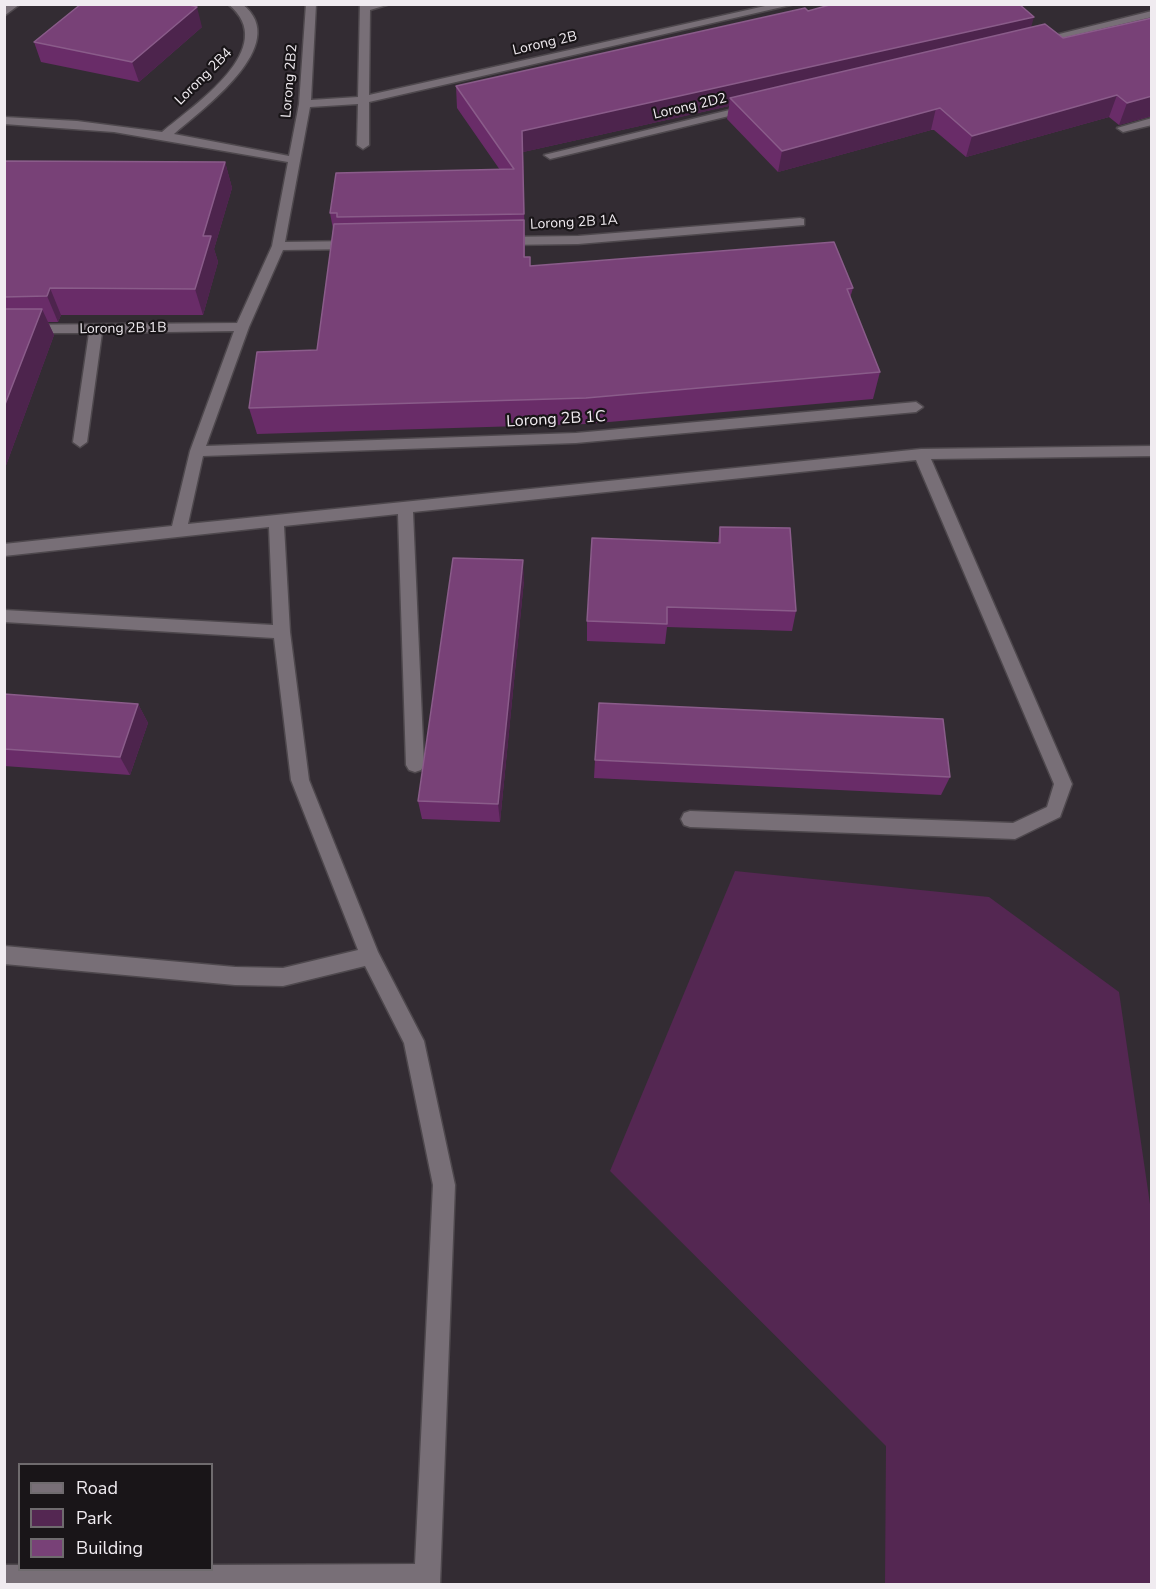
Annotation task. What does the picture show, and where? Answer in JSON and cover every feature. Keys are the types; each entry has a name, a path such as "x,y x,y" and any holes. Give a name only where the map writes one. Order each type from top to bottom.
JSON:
{"street":[{"path":"4,13 15,4"},
{"name":"Lorong 2B4","path":"164,137 213,94 248,54 253,33 247,15 240,7 233,4"},
{"name":"Lorong 2B2","path":"179,531 197,451 242,327 278,246 305,104 311,4"},
{"path":"363,145 365,6 385,4"},
{"name":"Lorong 2B","path":"305,104 363,100 790,4"},
{"path":"1024,44 1152,14"},
{"name":"Lorong 2D2","path":"550,155 758,106"},
{"path":"4,120 43,121 164,137 294,160"},
{"path":"1123,128 1152,121"},
{"name":"Lorong 2B 1A","path":"486,242 578,240 800,222"},
{"path":"278,246 370,244"},
{"name":"Lorong 2B 1B","path":"4,329 242,327"},
{"path":"80,442 96,330"},
{"name":"Lorong 2B 1C","path":"197,451 576,438 916,406"},
{"path":"4,550 921,454 1152,451"},
{"path":"690,819 1015,831 1054,812 1063,784 921,454"},
{"path":"405,509 415,765"},
{"path":"4,1578 427,1581 444,1185 414,1041 370,956 300,780 282,632 276,522"},
{"path":"4,616 282,632"},
{"path":"4,955 235,976 283,977 370,956"}],"green space":[{"path":"735,871 989,897 1119,992 1151,1211 1151,1584 885,1584 886,1446 610,1171"}],"building":[{"path":"81,4 186,4 197,7 132,62 34,42"},
{"path":"833,4 1019,4 1034,17 522,131 524,214 337,217 337,213 330,213 336,173 514,169 456,86 805,8 808,11"},
{"path":"1152,18 1152,96 1127,103 1117,95 972,136 940,108 782,151 730,98 1045,24 1063,38"},
{"path":"4,161 225,162 203,236 211,236 195,289 50,288 47,296 4,297"},
{"path":"524,220 524,257 530,257 530,266 834,242 853,288 847,289 880,372 586,398 249,408 257,352 317,350 334,224"},
{"path":"4,309 42,309 4,407"},
{"path":"720,527 790,528 796,611 667,607 667,624 587,621 592,538 720,543"},
{"path":"453,558 523,560 498,804 418,801"},
{"path":"4,694 138,704 120,757 4,749"},
{"path":"599,703 943,719 950,777 595,760"}]}
